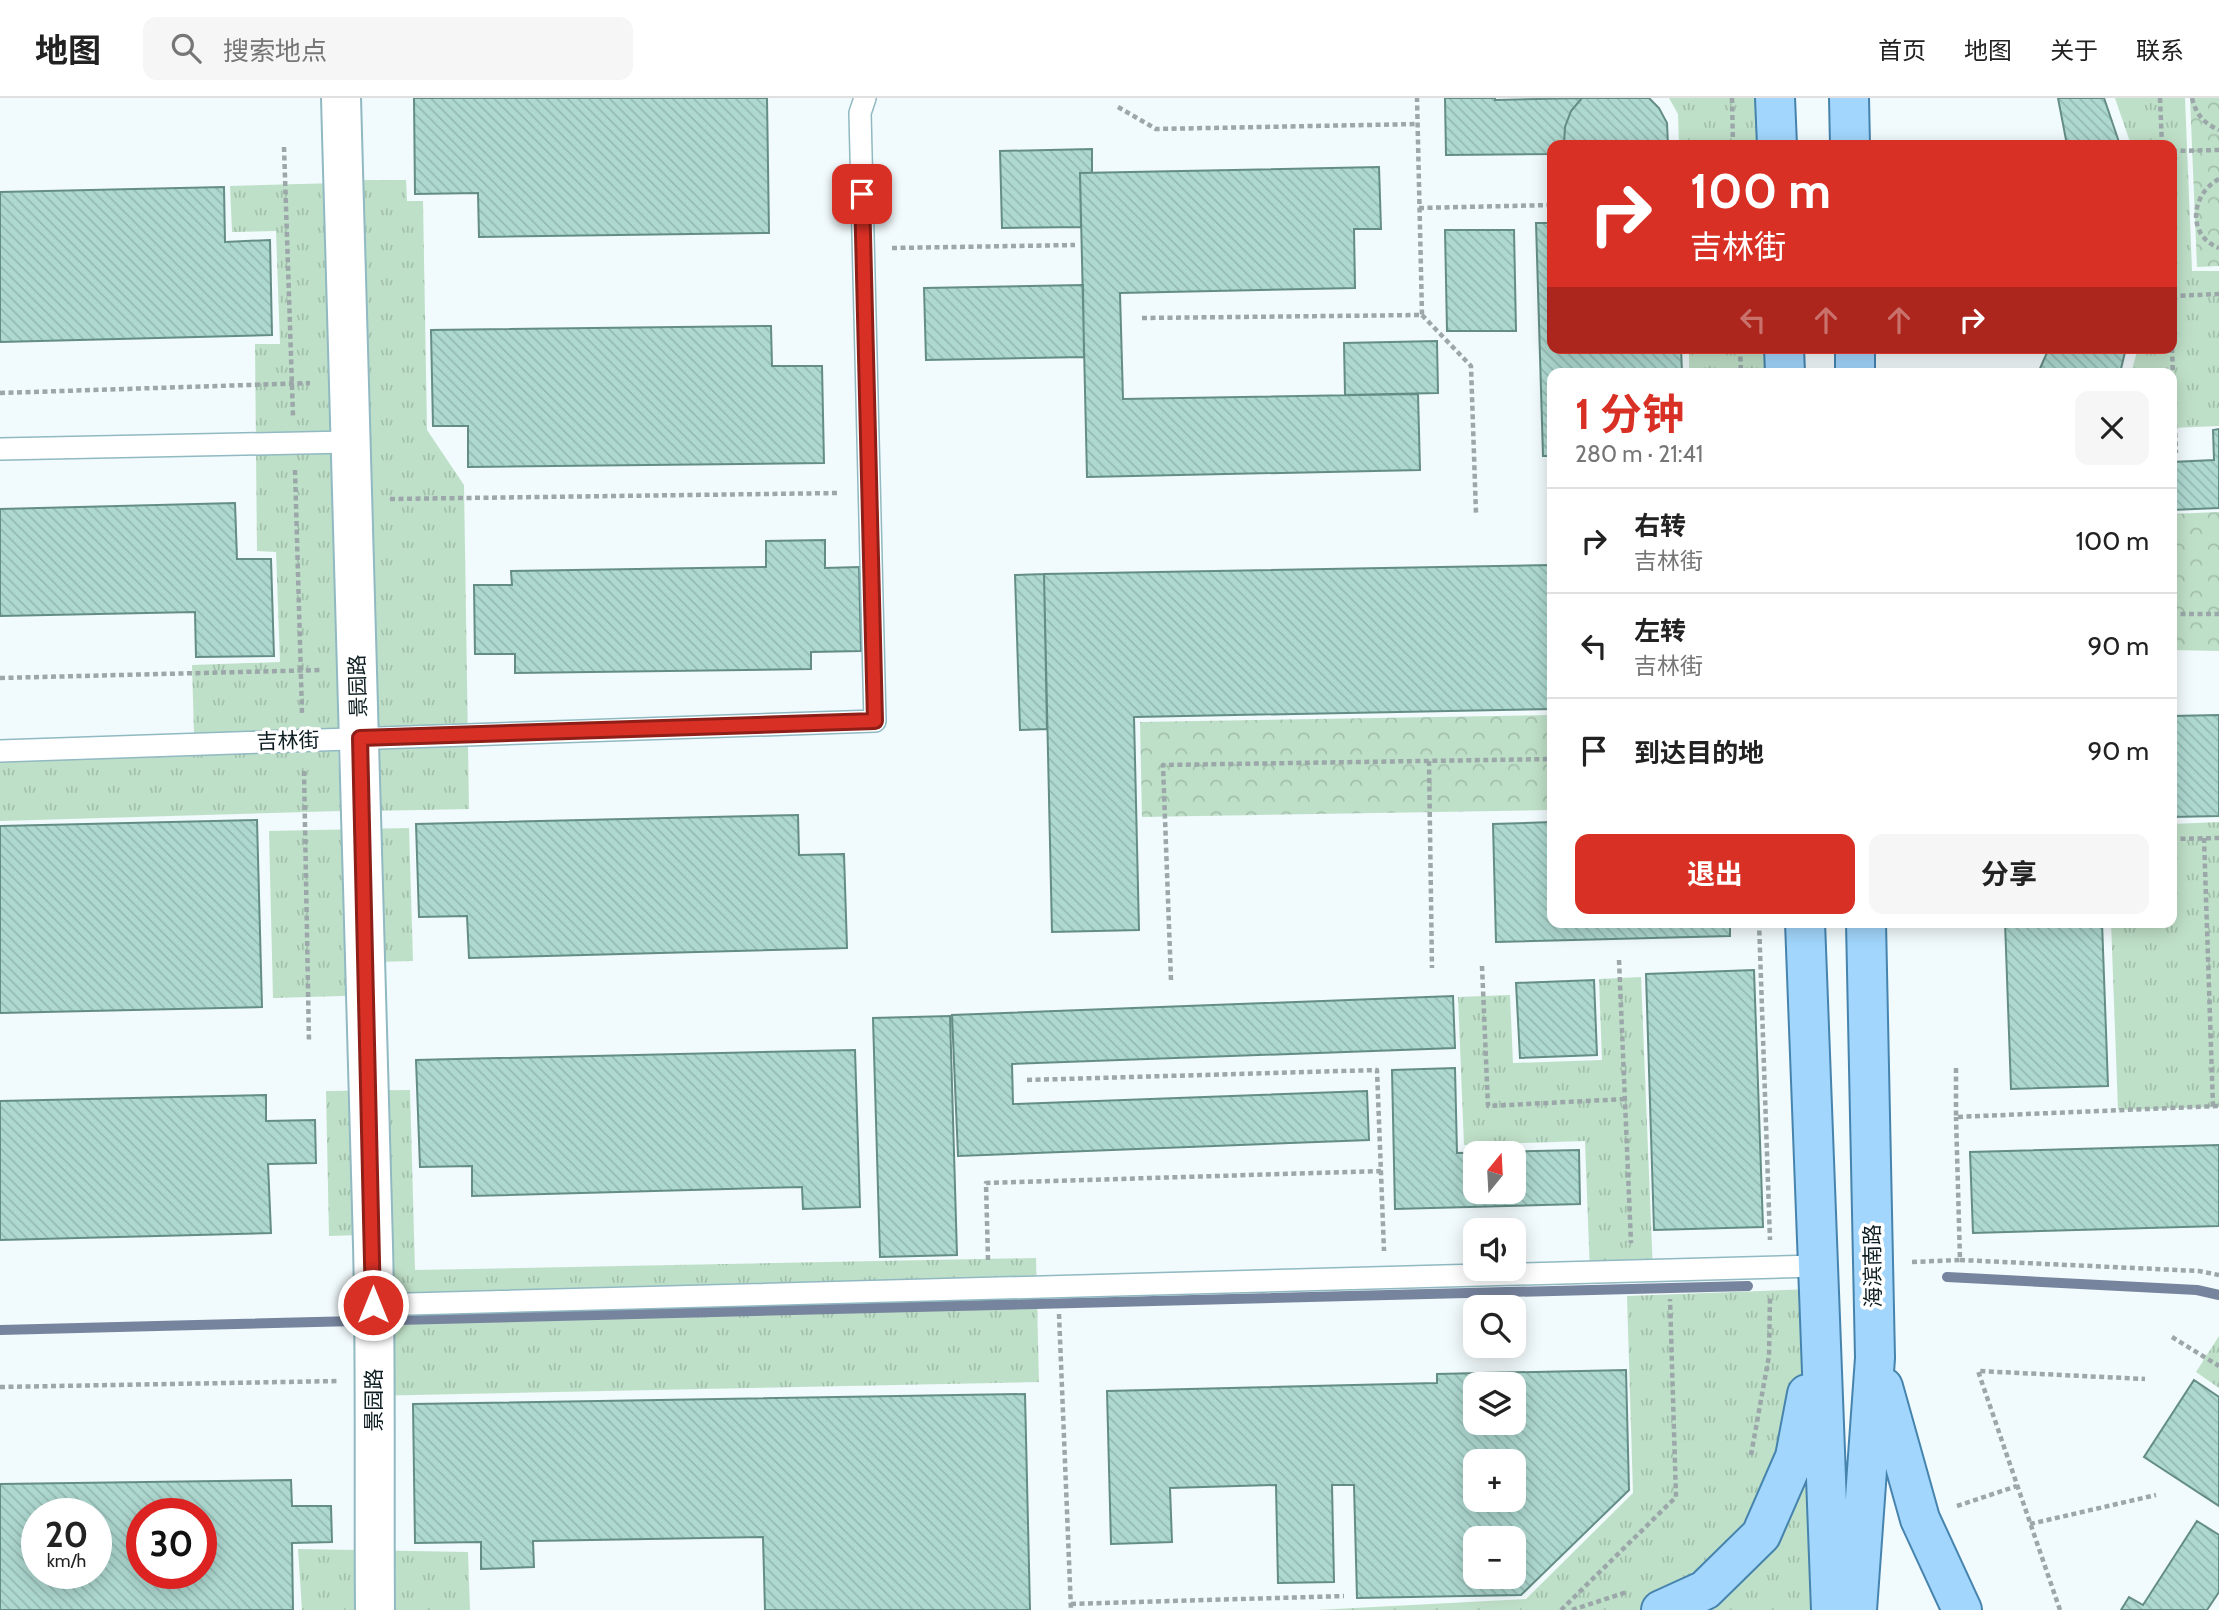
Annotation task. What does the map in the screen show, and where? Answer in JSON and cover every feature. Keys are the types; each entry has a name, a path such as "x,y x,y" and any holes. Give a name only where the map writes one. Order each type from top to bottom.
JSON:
{"main road":[{"path":"1775,98 1777,140"},
{"path":"1849,98 1850,140"},
{"path":"1805,928 1831,1610"},
{"name":"海滨南路","path":"1857,1610 1875,1358 1866,928"},
{"path":"1648,1599 1705,1590 1761,1535 1795,1457 1819,1327"},
{"path":"1875,1358 1920,1519 1962,1610"}],"street":[{"name":"景园路","path":"341,98 348,442 360,738 373,1319 375,1610"}],"lane":[{"name":"吉林街","path":"0,751 875,721 860,113 865,98"},
{"path":"0,449 348,442"},
{"path":"373,1319 989,1288 1817,1266"}],"path":[{"path":"1417,98 1422,315 1471,366 1476,513"},
{"path":"1732,98 1734,140"},
{"path":"2160,98 2162,140"},
{"path":"2192,98 2195,110 2202,120 2219,130"},
{"path":"1118,107 1156,129 1418,124"},
{"path":"284,147 303,741 309,1043"},
{"path":"2177,151 2219,150"},
{"path":"2219,180 2209,185 2201,194 2196,204 2195,216 2197,228 2204,238 2219,248"},
{"path":"1419,208 1547,205"},
{"path":"863,248 1075,245"},
{"path":"2177,296 2219,294"},
{"path":"1142,318 1422,315"},
{"path":"0,393 347,382"},
{"path":"351,499 869,492"},
{"path":"2177,614 2219,614"},
{"path":"0,678 357,669"},
{"path":"1171,980 1163,765 1547,759"},
{"path":"1429,761 1432,968"},
{"path":"1956,1117 2216,1106 2204,838"},
{"path":"2177,839 2219,838"},
{"path":"1746,1467 1763,1402 1769,1356 1770,1266 1759,928"},
{"path":"1619,960 1632,1270"},
{"path":"1482,966 1488,1106 1625,1099"},
{"path":"1956,1068 1960,1260"},
{"path":"1027,1080 1377,1070 1384,1277"},
{"path":"989,1288 986,1183 1381,1171"},
{"path":"1873,1263 1960,1260 2199,1271 2219,1275"},
{"path":"1561,1610 1676,1497 1670,1314"},
{"path":"1060,1329 1071,1607 1344,1596"},
{"path":"2172,1337 2219,1366"},
{"path":"2060,1610 1978,1371 2145,1378"},
{"path":"0,1387 374,1381"},
{"path":"1920,1519 2017,1486"},
{"path":"2030,1524 2156,1495"},
{"path":"1572,1610 1648,1599"}],"green space":[{"path":"1669,98 1768,98 1769,140 1679,140 1678,114"},
{"path":"2115,98 2185,98 2192,271 2219,271 2219,426 2177,428 2177,368 2132,368 2136,354 2177,354 2177,140 2129,140"},
{"path":"2190,98 2219,98 2219,266 2197,267"},
{"path":"349,180 406,180 407,201 423,201 427,430 464,485 469,809 369,811"},
{"path":"337,183 352,730 194,734 192,665 280,662 276,552 257,551 255,344 280,344 276,231 232,232 230,186"},
{"path":"1689,354 1775,354 1776,368 1689,368"},
{"path":"2219,512 2219,651 2177,650 2177,514"},
{"path":"1547,715 1547,810 1142,817 1140,722"},
{"path":"338,751 341,811 0,821 0,760"},
{"path":"2219,822 2219,1107 2118,1110 2111,928 2177,928 2177,824"},
{"path":"409,828 413,961 377,962 377,995 273,998 269,831"},
{"path":"1641,977 1653,1272 1590,1274 1585,1141 1464,1141 1458,997 1510,995 1513,1063 1602,1060 1599,979"},
{"path":"410,1090 415,1270 1036,1258 1039,1382 365,1396 360,1235 329,1236 326,1091"},
{"path":"1812,1289 1822,1610 1317,1610 1526,1599 1633,1493 1627,1296"},
{"path":"2219,1336 2219,1388 2196,1372"},
{"path":"298,1549 468,1552 470,1610 302,1610"}],"building":[{"path":"414,98 767,98 769,233 479,237 478,193 415,194"},
{"path":"1445,98 1582,98 1571,111 1565,127 1564,140 1547,140 1547,154 1446,155"},
{"path":"1582,98 1649,98 1659,108 1667,123 1668,140 1564,140 1565,127 1571,111"},
{"path":"2058,98 2104,98 2118,140 2066,140"},
{"path":"1092,149 1092,173 1080,173 1081,227 1002,228 1000,151"},
{"path":"1379,167 1381,229 1354,229 1355,288 1120,293 1123,399 1418,394 1420,470 1087,477 1080,173"},
{"path":"224,187 225,242 270,240 272,335 0,342 0,192"},
{"path":"1536,223 1547,223 1547,354 1681,354 1682,368 1547,368 1547,456 1543,456"},
{"path":"1445,230 1514,230 1516,331 1447,331"},
{"path":"1083,285 1084,357 926,360 924,288"},
{"path":"771,326 772,366 822,366 824,463 468,467 468,426 433,426 431,330"},
{"path":"1437,341 1438,393 1345,395 1344,343"},
{"path":"2046,354 2125,354 2121,368 2040,368"},
{"path":"2219,429 2219,508 2177,510 2177,462 2214,460 2213,430"},
{"path":"235,503 237,559 271,559 274,656 196,657 195,612 0,616 0,509"},
{"path":"825,540 825,568 859,567 861,651 811,652 811,669 515,673 515,654 475,654 474,585 512,585 511,571 766,567 766,541"},
{"path":"1547,565 1547,709 1134,717 1139,930 1052,932 1044,574"},
{"path":"1044,574 1047,729 1020,730 1015,575"},
{"path":"2219,715 2219,816 2177,817 2177,716"},
{"path":"798,815 799,855 844,854 847,948 469,958 467,916 419,917 416,824"},
{"path":"257,820 262,1007 0,1013 0,826"},
{"path":"1547,822 1547,928 1730,928 1730,936 1496,942 1493,824"},
{"path":"2005,928 2102,928 2108,1086 2011,1089"},
{"path":"1754,970 1763,1227 1654,1230 1646,974"},
{"path":"1594,980 1597,1055 1520,1058 1516,983"},
{"path":"1453,996 1455,1048 1012,1064 1013,1104 1367,1091 1369,1140 958,1156 952,1015"},
{"path":"950,1016 957,1255 880,1257 873,1018"},
{"path":"855,1050 860,1207 803,1209 802,1187 472,1196 472,1166 420,1167 416,1060"},
{"path":"1455,1068 1457,1153 1463,1153 1463,1204 1526,1204 1526,1151 1579,1150 1580,1204 1395,1209 1392,1070"},
{"path":"266,1095 266,1121 315,1120 316,1163 268,1164 271,1233 0,1240 0,1101"},
{"path":"2219,1145 2219,1226 1973,1233 1970,1152"},
{"path":"1626,1370 1629,1490 1521,1595 1357,1598 1354,1485 1332,1485 1334,1582 1278,1583 1276,1485 1170,1488 1172,1542 1111,1544 1107,1391 1437,1383 1437,1374 1463,1373 1463,1435 1526,1435 1526,1372"},
{"path":"2194,1380 2219,1397 2219,1506 2144,1457"},
{"path":"1025,1394 1030,1610 765,1610 763,1537 533,1541 534,1567 481,1569 481,1542 415,1543 413,1404"},
{"path":"291,1480 292,1506 331,1506 332,1542 292,1543 293,1610 0,1610 0,1484"},
{"path":"2197,1521 2219,1535 2219,1592 2207,1610 2121,1610 2129,1597 2143,1605"}],"waterway":[{"path":"1947,1277 2197,1290 2219,1295"},
{"path":"0,1330 1748,1286"}],"route":[{"path":"373,1305 360,738 875,721 862,194"}]}
